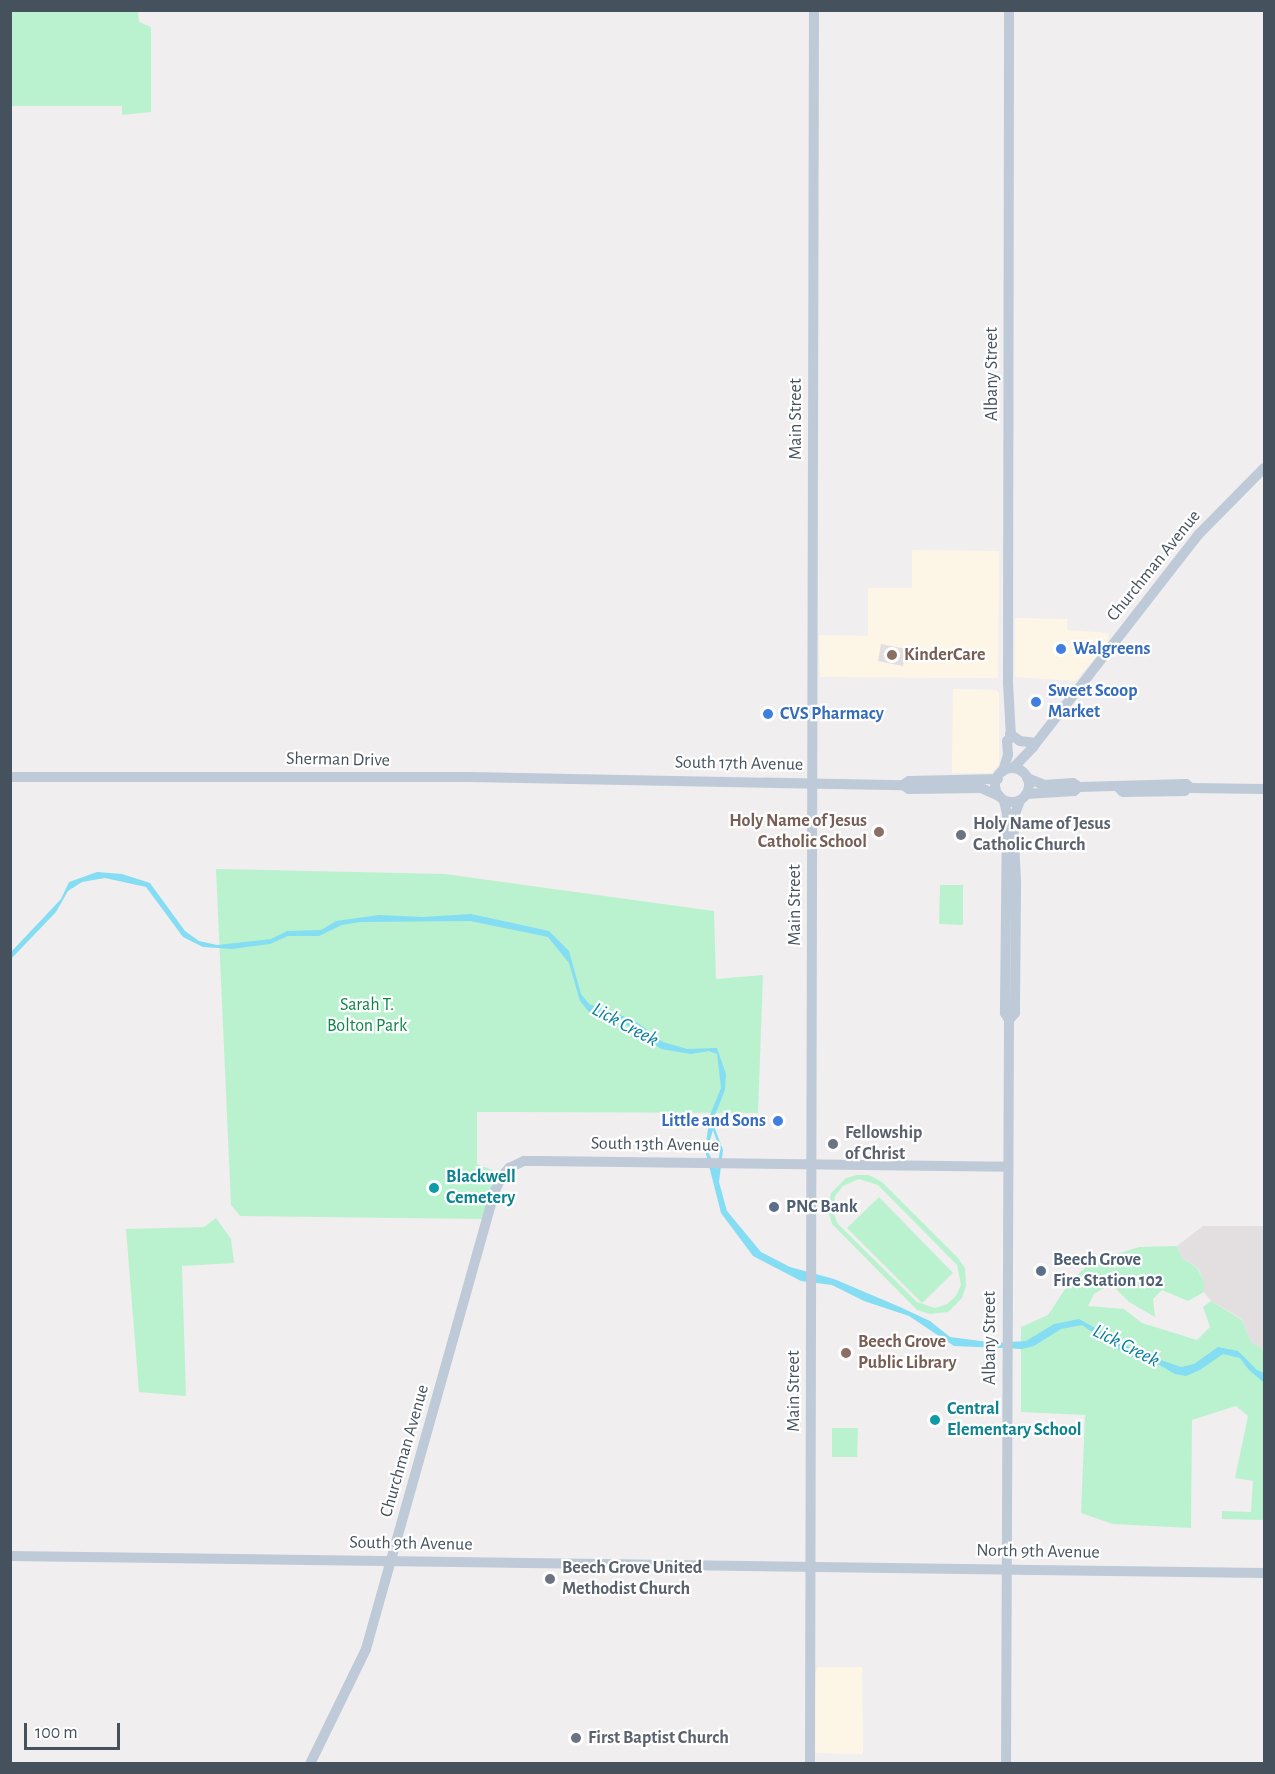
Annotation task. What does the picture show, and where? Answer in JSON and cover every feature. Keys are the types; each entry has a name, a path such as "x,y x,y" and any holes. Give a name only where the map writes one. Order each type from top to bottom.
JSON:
{"street":[{"name":"Main Street","path":"810,1764 814,10"},
{"name":"Albany Street","path":"1009,1020 1015,1013 1016,881 1013,819 1023,797 1008,755 1007,741 1010,736 1008,694 1010,10"},
{"name":"Churchman Avenue","path":"1015,772 1198,535 1264,468"},
{"name":"Albany Street","path":"1006,1764 1009,1020 1005,1013 1006,814 1001,799 1015,772 1014,741 1010,736"},
{"path":"1010,736 1035,745"},
{"path":"1078,787 1074,791 1023,797 1012,804 978,788 909,789 903,785 909,781 1015,772 1044,785 1073,783 1078,787 1118,787 1123,792 1186,791 1191,788 1264,789"},
{"name":"Sherman Drive","path":"10,777 230,775 666,780"},
{"name":"South 17th Avenue","path":"666,780 903,785"},
{"name":"South 13th Avenue","path":"503,1174 512,1166 528,1161 1007,1167"},
{"name":"Churchman Avenue","path":"310,1764 361,1664 495,1191 503,1174"},
{"name":"South 9th Avenue","path":"10,1556 811,1565"},
{"name":"North 9th Avenue","path":"811,1565 1264,1573"}],"shaded area":[{"path":"912,550 999,551 998,678 820,677 819,635 868,636 868,588 912,588"},
{"path":"1015,618 1067,619 1067,630 1109,633 1108,643 1075,681 1015,677"},
{"name":"KinderCare","path":"881,644 907,649 903,666 878,661"},
{"path":"953,689 996,690 999,693 999,764 991,773 952,773"},
{"path":"1203,1226 1264,1226 1264,1350 1251,1342 1242,1319 1211,1301 1204,1292 1204,1281 1198,1268 1182,1258 1177,1246"},
{"path":"818,1667 862,1667 863,1754 815,1753 815,1672"}],"green space":[{"path":"11,10 138,11 139,22 151,27 151,112 122,115 122,106 11,106"},
{"name":"Sarah T. Bolton Park","path":"216,869 445,874 714,911 716,979 763,975 758,1113 477,1112 477,1164 503,1174 487,1219 240,1216 231,1205"},
{"path":"940,885 963,885 963,925 939,924"},
{"path":"869,1175 882,1182 958,1258 965,1268 966,1286 962,1298 948,1312 930,1314 917,1310 832,1224 828,1210 831,1193 846,1178","holes":["859,1179 878,1185 957,1265 961,1285 956,1296 947,1304 935,1308 917,1302 837,1223 833,1210 835,1196 843,1186"]},
{"path":"879,1197 953,1273 922,1303 847,1228"},
{"path":"216,1218 231,1239 234,1263 182,1266 186,1396 139,1392 126,1229 204,1227"},
{"path":"1177,1246 1182,1258 1197,1268 1204,1281 1204,1292 1188,1301 1162,1290 1153,1299 1155,1317 1129,1302 1111,1284 1094,1294 1088,1306 1124,1309 1142,1323 1197,1340 1210,1327 1203,1307 1211,1301 1242,1320 1251,1342 1264,1350 1264,1520 1222,1519 1222,1511 1251,1512 1253,1481 1235,1478 1248,1416 1236,1406 1192,1420 1191,1528 1113,1524 1081,1513 1085,1415 1021,1412 1021,1327 1048,1315 1069,1283 1091,1262 1139,1247"},
{"path":"832,1428 858,1428 857,1457 832,1457"}],"water":[{"name":"Lick Creek","path":"97,872 122,874 150,883 185,931 199,941 217,945 271,939 287,931 321,930 336,921 379,915 423,917 471,914 549,931 569,951 581,994 589,1004 634,1020 663,1042 687,1049 717,1048 726,1074 725,1090 715,1115 714,1126 723,1150 719,1182 727,1211 761,1252 790,1267 834,1279 900,1307 930,1321 950,1337 996,1343 1026,1341 1054,1324 1079,1319 1138,1352 1181,1367 1194,1364 1218,1347 1238,1351 1257,1370 1264,1373 1264,1383 1248,1369 1240,1358 1223,1354 1200,1370 1186,1376 1175,1374 1149,1359 1128,1356 1082,1325 1061,1329 1034,1346 1022,1349 954,1346 909,1316 864,1301 832,1285 801,1281 753,1256 721,1213 705,1150 710,1115 721,1088 717,1054 709,1051 691,1054 661,1049 627,1025 589,1012 580,1001 569,963 548,937 470,921 360,922 342,925 319,936 288,936 270,944 232,949 203,947 183,937 146,887 105,878 82,882 68,891 56,912 11,959 11,952 61,899 69,882","holes":["713,1130 720,1150 717,1169 707,1150"]}],"place":[{"name":"Walgreens","path":"1061,649"},
{"name":"KinderCare","path":"892,655"},
{"name":"Sweet Scoop Market","path":"1036,702"},
{"name":"CVS Pharmacy","path":"768,714"},
{"name":"Holy Name of Jesus Catholic School","path":"879,832"},
{"name":"Holy Name of Jesus Catholic Church","path":"961,835"},
{"name":"Little and Sons","path":"778,1121"},
{"name":"Fellowship of Christ","path":"833,1144"},
{"name":"Blackwell Cemetery","path":"434,1188"},
{"name":"PNC Bank","path":"774,1207"},
{"name":"Beech Grove Fire Station 102","path":"1041,1271"},
{"name":"Beech Grove Public Library","path":"846,1353"},
{"name":"Central Elementary School","path":"935,1420"},
{"name":"Beech Grove United Methodist Church","path":"550,1579"},
{"name":"First Baptist Church","path":"576,1738"}]}
